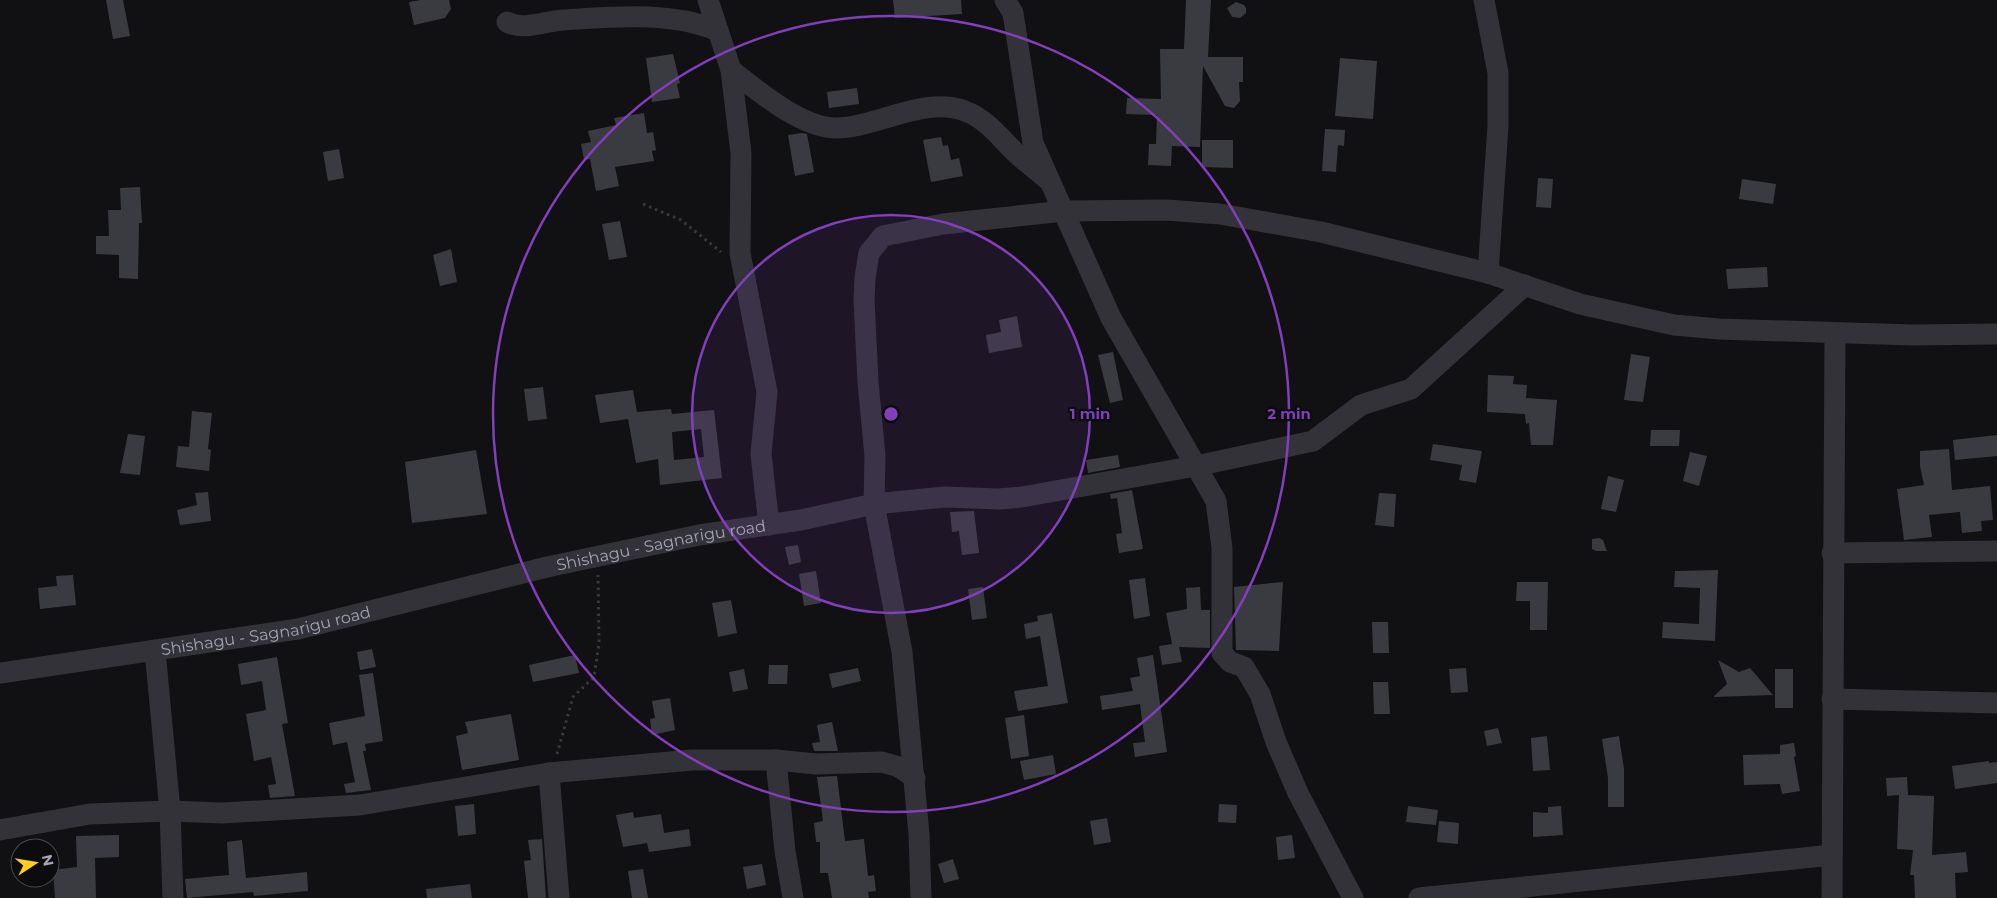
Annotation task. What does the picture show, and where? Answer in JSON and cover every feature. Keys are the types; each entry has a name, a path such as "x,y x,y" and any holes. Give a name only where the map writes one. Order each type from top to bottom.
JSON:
{"street":[{"path":"708,0 732,70 741,153 740,253 767,392 761,454 769,525"},
{"path":"1005,0 1013,13 1033,143 1111,318 1216,501 1220,516 1222,548 1222,653 1230,662 1244,667 1260,694 1288,771 1353,898"},
{"path":"1484,0 1498,73 1498,126 1488,273"},
{"path":"507,22 523,26 562,20 638,18 689,21 718,31"},
{"path":"732,70 768,99 803,118 832,128 868,122 905,112 944,107 964,110 988,124 1018,155 1050,182"},
{"path":"921,898 915,778 902,652 874,504 875,456 868,382 864,300 869,253 884,236 897,232 980,219 1064,211 1166,210 1220,214 1321,232 1488,273 1580,304 1674,325 1719,329 1834,333 1913,335 1997,334"},
{"name":"Shishagu - Sagnarigu road","path":"0,673 298,629 597,557 699,535 769,525 874,504 945,497 999,500 1022,497 1196,466 1313,441 1362,405 1410,389 1525,285"},
{"path":"1832,898 1834,333"},
{"path":"1832,553 1997,551"},
{"path":"155,650 170,811 173,898"},
{"path":"1832,699 1997,703"},
{"path":"0,830 90,814 170,811 222,813 360,805 549,773 692,760 776,760 816,764 882,762 899,767 915,778"},
{"path":"776,760 785,851 793,898"},
{"path":"549,773 559,898"},
{"path":"1419,898 1832,855"}],"path":[{"path":"643,204 681,220 743,269"},
{"path":"549,773 560,748 573,697 594,677 599,643 597,557"}],"building":[{"path":"106,0 123,0 130,36 113,39"},
{"path":"449,0 451,9 445,18 414,25 409,2"},
{"path":"893,0 961,0 962,14 895,18"},
{"path":"1186,0 1211,0 1208,57 1243,57 1243,82 1239,82 1240,101 1234,108 1225,106 1203,66 1200,147 1172,146 1171,166 1148,165 1149,144 1156,144 1157,115 1126,114 1127,98 1161,99 1160,49 1184,49"},
{"path":"1236,2 1244,5 1246,8 1246,13 1240,18 1232,17 1227,8"},
{"path":"673,54 680,83 677,84 680,98 652,102 646,58"},
{"path":"1340,58 1377,61 1373,119 1335,116"},
{"path":"857,88 859,104 829,108 827,92"},
{"path":"644,113 647,133 653,132 656,150 652,151 654,161 615,167 619,186 596,191 590,159 584,160 581,144 591,142 588,131 616,125 614,118"},
{"path":"1325,129 1345,130 1344,146 1338,145 1336,172 1322,171"},
{"path":"807,134 814,172 795,176 788,135"},
{"path":"941,137 943,146 948,145 951,160 959,158 963,176 931,182 923,140"},
{"path":"1202,140 1233,140 1233,168 1202,167"},
{"path":"339,149 344,178 328,181 323,152"},
{"path":"1538,178 1553,179 1551,208 1536,207"},
{"path":"1742,179 1776,184 1773,204 1739,199"},
{"path":"140,187 142,223 139,223 138,279 119,278 119,255 96,254 96,236 109,236 108,210 121,210 120,188"},
{"path":"620,221 627,257 609,260 602,224"},
{"path":"451,249 457,282 440,286 433,255"},
{"path":"1767,267 1768,287 1728,289 1726,269"},
{"path":"1017,316 1022,347 989,353 986,335 1001,332 999,320"},
{"path":"1113,352 1123,400 1110,403 1098,355"},
{"path":"1631,354 1650,357 1643,402 1624,400"},
{"path":"1488,375 1514,376 1513,384 1527,385 1526,398 1557,400 1553,445 1531,445 1529,423 1526,424 1525,414 1487,412"},
{"path":"543,387 547,419 528,421 524,389"},
{"path":"633,390 637,412 671,409 672,414 714,410 722,478 660,485 658,459 636,463 628,419 600,423 595,395","holes":["701,429 704,457 674,460 672,432"]},
{"path":"192,411 212,413 208,449 211,450 209,471 176,467 178,446 189,447"},
{"path":"1651,430 1680,430 1679,446 1650,446"},
{"path":"128,434 145,436 140,475 120,473"},
{"path":"1997,435 1997,456 1955,460 1953,440"},
{"path":"1433,444 1482,451 1476,483 1459,480 1462,465 1430,460"},
{"path":"1949,449 1952,490 1990,486 1993,520 1981,521 1982,531 1962,533 1960,512 1929,515 1932,537 1904,540 1897,489 1924,485 1920,466 1920,451"},
{"path":"476,450 487,514 412,523 405,462"},
{"path":"1690,452 1707,456 1699,486 1683,481"},
{"path":"1118,455 1120,467 1088,473 1086,460"},
{"path":"1608,476 1624,480 1616,512 1601,509"},
{"path":"1132,490 1143,549 1119,553 1116,534 1122,533 1117,498 1111,499 1110,494"},
{"path":"208,492 211,521 180,525 177,510 197,505 195,493"},
{"path":"1379,493 1396,494 1394,527 1375,525"},
{"path":"974,511 979,553 962,555 959,531 952,532 950,512"},
{"path":"1599,538 1603,540 1607,551 1592,549 1592,539"},
{"path":"798,545 801,562 789,565 785,547"},
{"path":"1718,570 1715,641 1662,638 1663,622 1699,624 1700,588 1674,587 1675,571"},
{"path":"816,571 821,603 804,606 799,574"},
{"path":"73,575 76,605 40,609 38,588 57,586 56,576"},
{"path":"1145,578 1150,616 1134,619 1129,580"},
{"path":"1283,582 1279,651 1236,650 1234,587"},
{"path":"1517,582 1548,582 1547,630 1530,630 1530,601 1516,601"},
{"path":"983,587 987,618 972,620 968,589"},
{"path":"1200,587 1201,610 1210,610 1210,648 1179,647 1182,662 1162,665 1159,646 1172,644 1166,613 1187,609 1186,588"},
{"path":"731,600 737,633 718,637 712,603"},
{"path":"1052,613 1068,703 1018,711 1014,691 1048,686 1040,636 1026,639 1024,624 1038,621 1037,616"},
{"path":"1372,622 1388,622 1389,653 1373,653"},
{"path":"372,649 376,667 360,670 357,652"},
{"path":"575,655 579,673 533,682 529,665"},
{"path":"1153,655 1167,752 1135,757 1133,743 1145,742 1140,704 1102,710 1100,696 1133,691 1130,678 1140,676 1137,658"},
{"path":"277,657 288,723 282,724 295,796 270,798 268,785 276,784 271,757 254,761 246,714 266,710 262,681 241,685 238,664"},
{"path":"1718,660 1739,672 1750,668 1773,695 1713,697 1727,684"},
{"path":"769,665 788,665 787,684 768,684"},
{"path":"858,668 861,681 832,688 829,674"},
{"path":"1466,668 1468,692 1451,693 1449,669"},
{"path":"744,669 748,689 733,692 729,672"},
{"path":"1775,669 1793,669 1793,708 1775,708"},
{"path":"373,673 383,741 365,744 366,751 363,751 371,790 346,793 344,784 355,782 347,742 333,745 329,723 365,716 359,675"},
{"path":"1373,682 1388,682 1390,714 1374,714"},
{"path":"670,698 675,730 652,735 650,719 655,718 652,701"},
{"path":"511,714 519,760 462,770 456,736 468,733 465,722"},
{"path":"1024,715 1029,756 1011,759 1005,718"},
{"path":"832,722 838,751 814,751 812,743 820,742 817,725"},
{"path":"1498,728 1502,743 1487,746 1484,731"},
{"path":"1547,736 1550,770 1533,771 1531,738"},
{"path":"1619,736 1624,769 1624,807 1608,807 1608,778 1602,739"},
{"path":"1794,743 1796,756 1794,757 1800,791 1782,794 1780,784 1744,785 1743,755 1780,754 1780,745"},
{"path":"1053,755 1056,774 1024,780 1020,761"},
{"path":"1989,761 1989,763 1997,762 1997,783 1955,789 1952,766"},
{"path":"837,776 845,841 864,839 868,876 874,875 876,891 868,892 869,898 832,898 828,873 820,873 820,842 816,842 814,823 823,821 817,777"},
{"path":"1907,777 1908,795 1934,796 1932,855 1966,852 1968,872 1955,873 1956,898 1915,898 1914,875 1910,875 1913,850 1897,849 1899,795 1887,796 1886,778"},
{"path":"474,804 476,834 458,836 455,806"},
{"path":"1219,804 1237,805 1236,823 1218,822"},
{"path":"1408,806 1438,810 1436,825 1406,822"},
{"path":"1561,806 1563,835 1533,837 1533,812 1548,813 1548,807"},
{"path":"633,812 634,818 661,814 664,833 689,829 691,846 649,852 647,843 623,847 616,815"},
{"path":"1107,818 1111,842 1094,845 1090,821"},
{"path":"1439,821 1459,823 1458,844 1437,842"},
{"path":"119,835 119,857 95,858 96,898 55,898 54,888 60,888 60,869 77,867 76,836"},
{"path":"1292,835 1295,858 1278,860 1276,837"},
{"path":"542,839 546,898 528,898 524,861 531,860 528,840"},
{"path":"242,840 246,878 307,872 308,891 254,896 253,892 187,898 185,879 229,875 227,842"},
{"path":"953,859 959,879 944,883 938,864"},
{"path":"762,864 766,885 747,889 743,867"},
{"path":"643,869 648,898 632,898 628,871"},
{"path":"470,884 472,898 427,898 426,889"}]}
